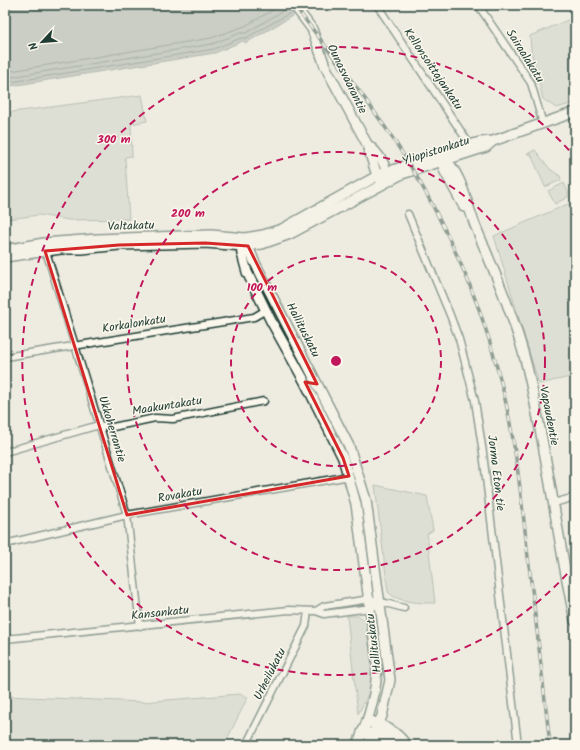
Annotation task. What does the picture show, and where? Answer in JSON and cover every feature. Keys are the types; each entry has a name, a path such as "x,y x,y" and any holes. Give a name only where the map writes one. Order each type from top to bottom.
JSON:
{"highway":[{"path":"373,723 396,734 405,745"},
{"path":"368,737 383,738 394,745"}],"street":[{"name":"Ounasvaarantie","path":"294,5 312,29 325,66 367,144 377,176"},
{"name":"Kellonsoittajankatu","path":"377,5 470,145"},
{"name":"Sairaalakatu","path":"478,5 531,83 543,124"},
{"name":"Yliopistonkatu","path":"387,172 486,148 493,141 575,112"},
{"name":"Yliopistonkatu","path":"385,182 402,174 444,159 470,145 487,140 493,141"},
{"name":"Ounasvaarantie","path":"367,144 375,151 387,172"},
{"name":"Vapaudentie","path":"444,159 456,171 474,223 502,291 527,366 575,621"},
{"name":"Valtakatu","path":"245,243 282,228 387,172"},
{"path":"377,176 385,182 387,172"},
{"name":"Valtakatu","path":"5,250 45,247 119,245 205,243 262,244 286,236 385,182"},
{"name":"Jorma Eton tie","path":"408,214 459,339 475,401 483,453 518,745"},
{"name":"Hallituskatu","path":"245,243 349,446 366,500 381,603 390,680 388,697 382,716 373,723"},
{"name":"Hallituskatu","path":"245,243 247,272 344,458 356,504 370,604 377,672 373,723 368,737 357,745"},
{"name":"Valtakatu","path":"5,257 45,247"},
{"name":"Ukkoherrantie","path":"45,247 127,514 140,626"},
{"path":"266,310 273,296"},
{"name":"Korkalonkatu","path":"5,357 254,317 266,310"},
{"path":"305,382 317,384 311,394"},
{"name":"Maakuntakatu","path":"5,452 99,425 114,427 155,418 174,418 264,401"},
{"name":"Rovakatu","path":"5,544 127,514 359,474"},
{"path":"554,503 575,497"},
{"name":"Kansankatu","path":"316,611 324,606 381,603 404,608"},
{"name":"Kansankatu","path":"5,639 289,610 316,611 324,614 370,604"},
{"name":"Urheilukatu","path":"246,745 306,626 308,611"}],"highlighted area":[{"path":"205,243 248,246 317,384 305,382 343,458 349,476 127,515 45,251 119,245"}],"shaded area":[{"path":"575,17 575,103 556,108 543,99 531,50 530,36"},
{"path":"142,95 147,121 131,124 132,156 125,157 129,219 69,220 39,215 8,219 5,192 5,113"},
{"path":"535,150 550,169 560,176 561,180 545,187 531,154 527,154"},
{"path":"564,183 568,192 568,197 555,204 548,191"},
{"path":"575,201 575,376 539,384 494,236"},
{"path":"375,485 427,496 433,530 427,534 435,603 404,600 392,596 388,592"},
{"path":"347,616 359,616 366,621 373,671 370,691 358,714"},
{"path":"240,694 248,697 224,745 5,745 5,696 143,702"}],"water":[{"path":"5,5 311,5 246,43 243,41 215,53 5,87"}],"railway":[{"path":"294,5 389,132 422,186 447,233 464,271 486,330 504,394 517,464 550,745"}]}
